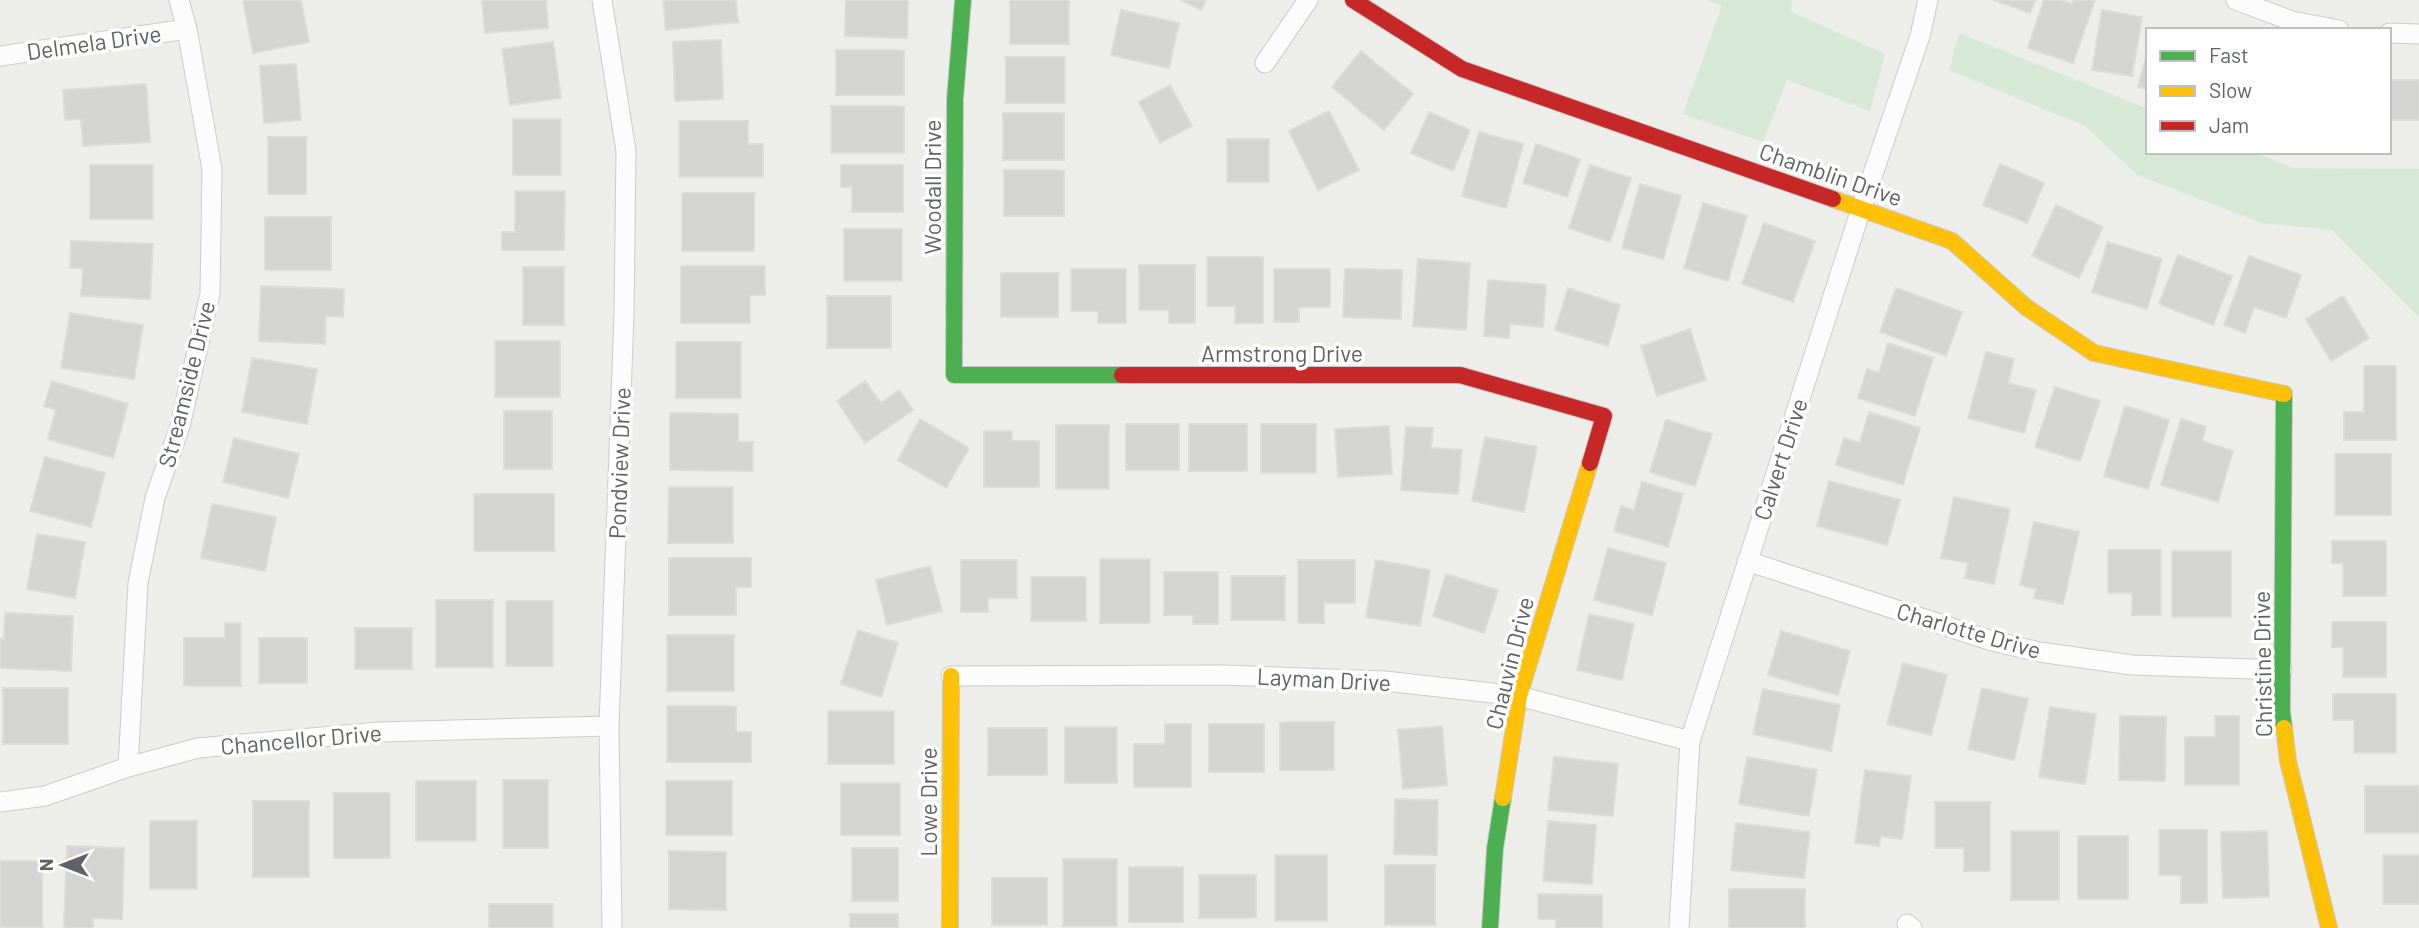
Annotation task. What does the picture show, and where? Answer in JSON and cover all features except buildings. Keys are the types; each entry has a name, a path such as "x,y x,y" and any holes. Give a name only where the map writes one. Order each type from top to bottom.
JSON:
{"street":[{"name":"Streamside Drive","path":"128,767 138,583 155,498 180,426 210,294 212,169 180,0"},
{"name":"Pondview Drive","path":"602,0 626,150 624,314 609,726 612,928"},
{"name":"Woodall Drive","path":"954,375 956,99 963,0"},
{"path":"1265,63 1308,0"},
{"name":"Chamblin Drive","path":"1353,0 1462,69 1952,241 2026,307 2094,352 2284,394"},
{"name":"Calvert Drive","path":"1679,928 1690,741 1746,561 1920,36 1928,0"},
{"path":"2236,0 2292,21 2329,28"},
{"name":"Delmela Drive","path":"0,56 187,29"},
{"path":"2391,33 2419,34"},
{"name":"Armstrong Drive","path":"954,375 1460,375 1604,416"},
{"name":"Christine Drive","path":"2284,394 2281,711 2288,761 2329,928"},
{"name":"Chauvin Drive","path":"1490,928 1495,848 1519,696 1604,416"},
{"name":"Charlotte Drive","path":"1746,561 1992,641 2039,652 2132,665 2281,670"},
{"name":"Layman Drive","path":"951,677 1224,675 1385,681 1519,696 1690,741"},
{"name":"Lowe Drive","path":"950,928 951,677"},
{"name":"Chancellor Drive","path":"0,802 45,796 128,767 198,748 378,732 609,726"}],"green space":[{"path":"1707,0 1792,0 1790,11 1885,54 1870,111 1787,80 1763,142 1683,114 1722,6"},
{"path":"1959,33 2146,108 2146,154 2259,154 2293,168 2419,169 2419,317 2332,230 2262,223 2137,175 2085,126 1949,70"}],"traffic: fast":[{"path":"963,0 955,99 954,375 1122,375"},
{"path":"2284,394 2284,728"},
{"path":"1490,928 1495,848 1503,798"}],"traffic: slow":[{"path":"1833,199 1952,241 2026,307 2094,353 2284,394"},
{"path":"1503,798 1519,696 1590,463"},
{"path":"950,928 951,676"},
{"path":"2284,728 2288,761 2329,928"}],"traffic: jam":[{"path":"1353,0 1462,69 1833,199"},
{"path":"1122,375 1460,375 1604,416 1590,463"}]}
